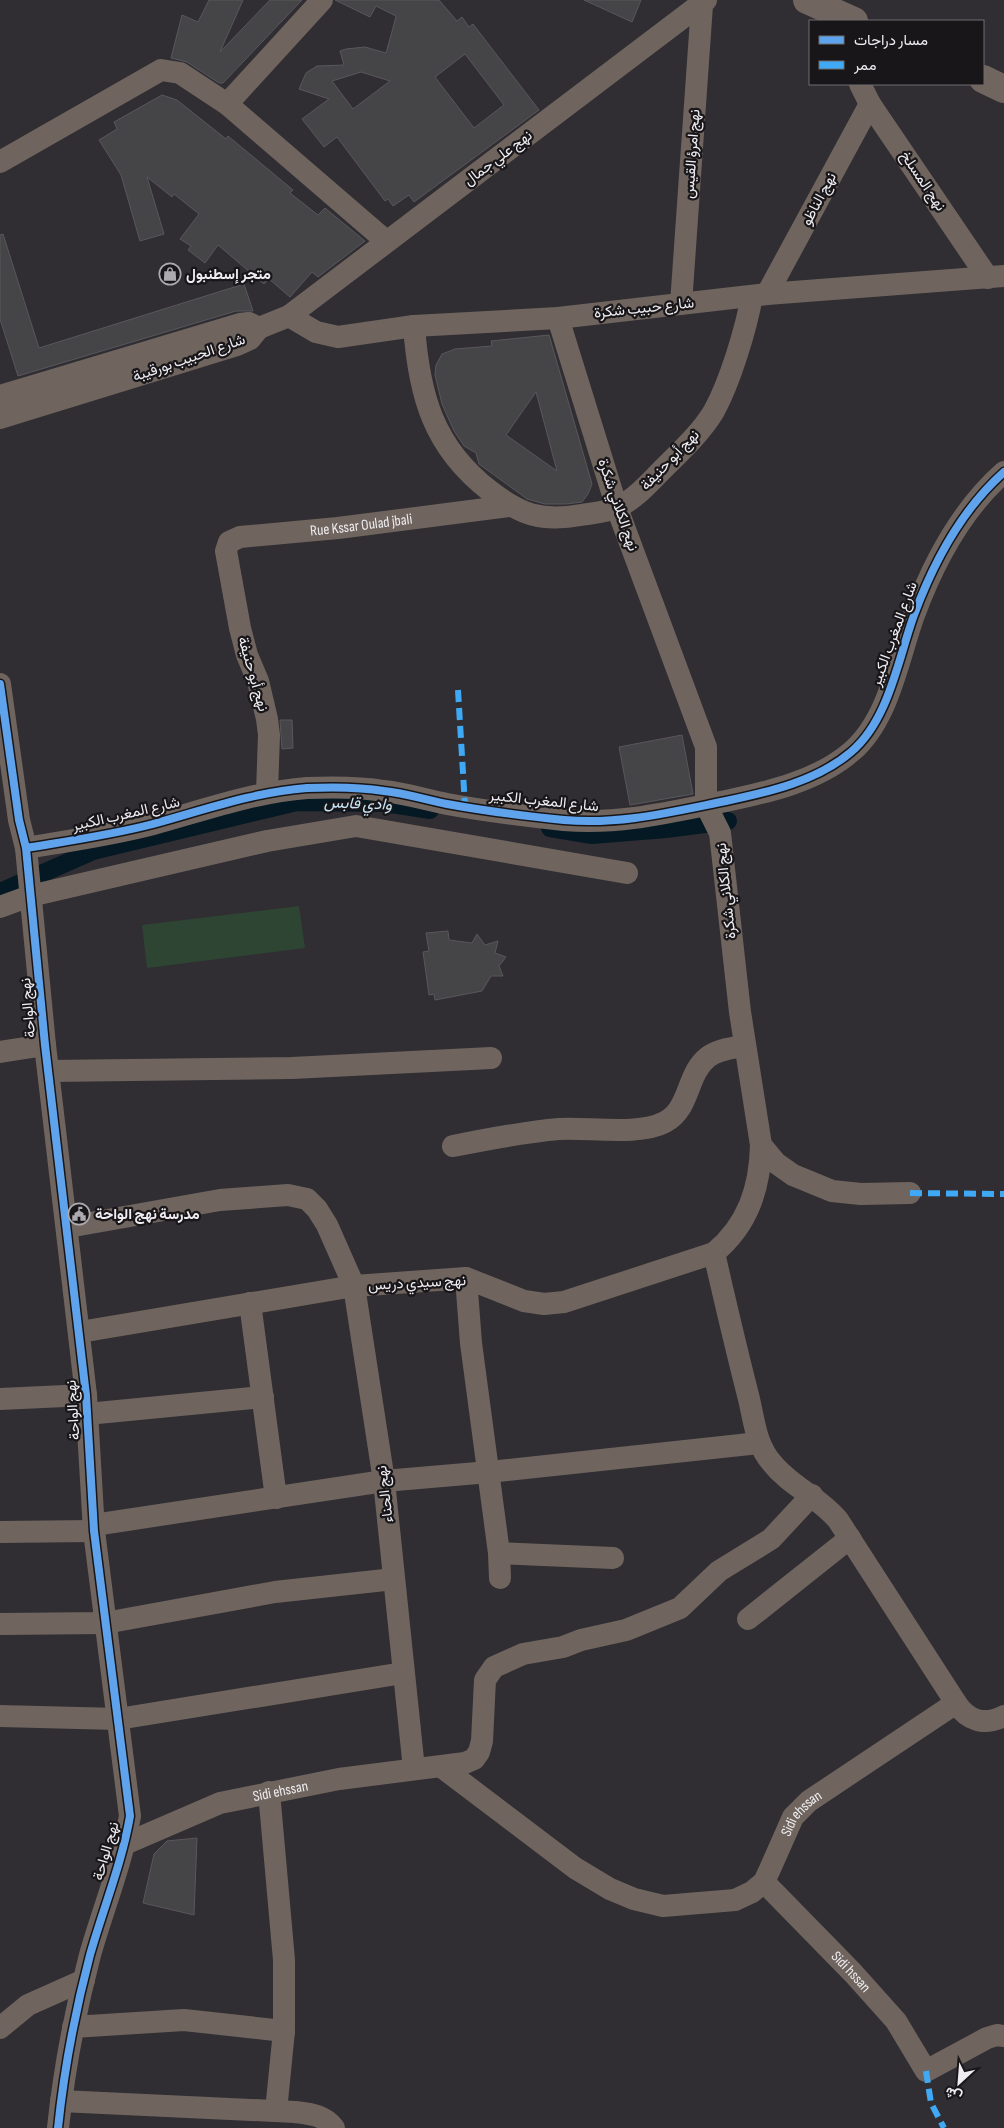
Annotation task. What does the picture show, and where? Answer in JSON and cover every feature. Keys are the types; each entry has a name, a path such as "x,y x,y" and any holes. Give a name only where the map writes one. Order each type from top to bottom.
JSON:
{"main road":[{"path":"817,9 851,20"},
{"path":"984,79 1004,89"}],"street":[{"path":"227,104 322,0"},
{"name":"نهج علي جمال","path":"260,328 289,316 704,2"},
{"name":"نهج امرؤ القيس","path":"682,304 704,2"},
{"path":"0,162 161,70 180,73 227,104 386,241"},
{"name":"نهج المسلخ","path":"860,85 870,104 996,277"},
{"name":"نهج الناظو","path":"759,295 870,104"},
{"name":"شارع حبيب شكرة","path":"289,316 316,332 338,337 414,326 558,318 759,295 996,277"},
{"name":"نهج أبو حنيفة","path":"414,326 416,358 428,405 444,444 469,475 509,506 532,516 551,518 617,508 638,494 701,428 714,411 748,316 759,295"},
{"name":"نهج الكلاني شكرة","path":"558,318 617,508 706,747 706,805 720,833 745,1046 761,1145"},
{"name":"شارع الحبيب بورقيبة","path":"0,396 240,324 249,324 260,328 250,339 237,345 0,418"},
{"name":"شارع المغرب الكبير","path":"26,848 150,825 267,792 310,788 383,790 515,814 616,822 656,816 791,784 828,768 852,751 870,729 885,701 895,676 913,617 937,559 961,521 991,483 1004,472"},
{"name":"Rue Kssar Oulad jbali","path":"228,556 227,546 230,542 240,537 338,528 509,506"},
{"name":"نهج أبو حنيفة","path":"228,556 240,628 247,655 261,691 268,727 267,792"},
{"name":"نهج الواحة","path":"0,684 9,821 26,848 45,1045 80,1332 94,1528 105,1623 129,1790 130,1816 126,1844 113,1880 84,1980 73,2027 58,2128"},
{"path":"0,907 30,896 267,841 356,826 627,873"},
{"path":"0,1052 45,1045"},
{"path":"453,1146 560,1129 632,1129 664,1123 681,1108 698,1070 708,1057 722,1050 745,1046"},
{"path":"49,1070 292,1068 491,1058"},
{"path":"761,1145 776,1163 793,1175 832,1191 861,1194 910,1193"},
{"name":"نهج سيدي دريس","path":"80,1332 354,1286 466,1278 524,1301 544,1304 564,1302 714,1253 728,1242 750,1208 760,1168 761,1145"},
{"name":"نهج الحناء","path":"68,1227 220,1200 288,1195 307,1199 328,1225 354,1286 384,1482 414,1769"},
{"path":"714,1253 733,1341 759,1443 770,1462 781,1474 826,1505 850,1538 963,1713 979,1722 990,1722 1004,1716"},
{"path":"466,1278 471,1343 499,1553 500,1578"},
{"path":"250,1303 276,1498"},
{"path":"0,1399 86,1405 263,1397"},
{"path":"0,1532 94,1528 384,1482 759,1443"},
{"name":"Sidi ehssan","path":"126,1844 220,1803 269,1792 414,1769 443,1768 465,1764 474,1759 479,1752 482,1741 485,1680 494,1667 523,1654 563,1647 581,1640 626,1630 680,1608 718,1571 771,1539 812,1495"},
{"path":"748,1619 850,1538"},
{"path":"499,1553 613,1558"},
{"path":"0,1624 105,1623 275,1592 394,1578"},
{"path":"0,1716 118,1719 403,1673"},
{"name":"Sidi ehssan","path":"443,1768 575,1868 610,1889 634,1899 663,1906 735,1900 752,1892 764,1882 777,1856 792,1817 809,1801 956,1703"},
{"path":"269,1792 284,1960 284,2031 276,2111"},
{"name":"Sidi hssan","path":"764,1882 847,1966 896,2021 926,2071 987,2038 997,2035 1004,2036"},
{"path":"0,2028 28,2005 84,1980"},
{"path":"73,2027 184,2020 284,2031"},
{"path":"61,2101 276,2111 317,2115 326,2119 334,2128"}],"green space":[{"path":"299,906 305,948 147,968 142,925"}],"building":[{"path":"209,0 243,0 220,52 270,0 302,0 223,83 219,83 187,62 171,58 182,15 198,22"},
{"path":"335,0 439,0 457,21 462,17 469,27 473,24 539,110 414,202 409,195 393,206 388,199 385,201 337,137 324,147 302,119 329,99 299,89 306,73 317,66 344,65 340,51 346,49 365,47 386,53 396,16 376,6 370,17","holes":["465,54 504,105 474,128 435,77","361,72 390,81 353,109 332,81"]},
{"path":"584,0 641,0 632,22"},
{"path":"162,95 177,100 226,139 228,136 293,190 290,193 318,215 325,208 365,241 318,277 312,272 290,297 269,279 264,284 218,245 205,263 188,250 191,246 180,239 199,214 174,194 172,197 147,177 164,234 140,241 121,175 99,140 117,129 114,122"},
{"path":"3,234 39,348 244,284 253,311 236,311 18,376 0,319 0,235"},
{"path":"549,335 592,484 582,502 545,504 527,499 479,464 476,453 464,446 454,431 442,404 435,375 436,365 442,354 455,349 492,346 491,341","holes":["536,392 557,471 506,435"]},
{"path":"280,720 292,720 293,748 282,749"},
{"path":"682,735 693,794 630,805 619,747"},
{"path":"448,931 449,940 472,943 477,934 485,945 498,941 495,953 506,957 499,966 503,976 491,976 482,991 435,1000 434,994 429,995 423,952 429,951 426,933"},
{"path":"197,1838 194,1915 143,1903 154,1854 167,1841"}],"waterway":[{"name":"وادي قابس","path":"0,892 93,851 297,802 385,803 430,810"},
{"name":"وادي قابس","path":"550,828 592,835 666,829 728,821"}],"marked path":[{"path":"458,690 465,806"},
{"path":"910,1193 1004,1194"},
{"path":"926,2071 931,2103 944,2128"}],"cycle path":[{"path":"26,848 153,824 248,797 307,788 375,790 505,813 564,820 605,821 665,813 726,801 759,794 808,778 838,762 851,752 864,739 875,723 891,688 914,615 930,575 962,520 1004,472"},
{"path":"0,684 19,820 26,848 45,1045 86,1395 94,1531 130,1816 127,1834 90,1955 80,1998 67,2063 58,2128"}],"place":[{"name":"متجر إسطنبول","path":"170,274"},
{"name":"مدرسة نهج الواحة","path":"79,1214"}]}
